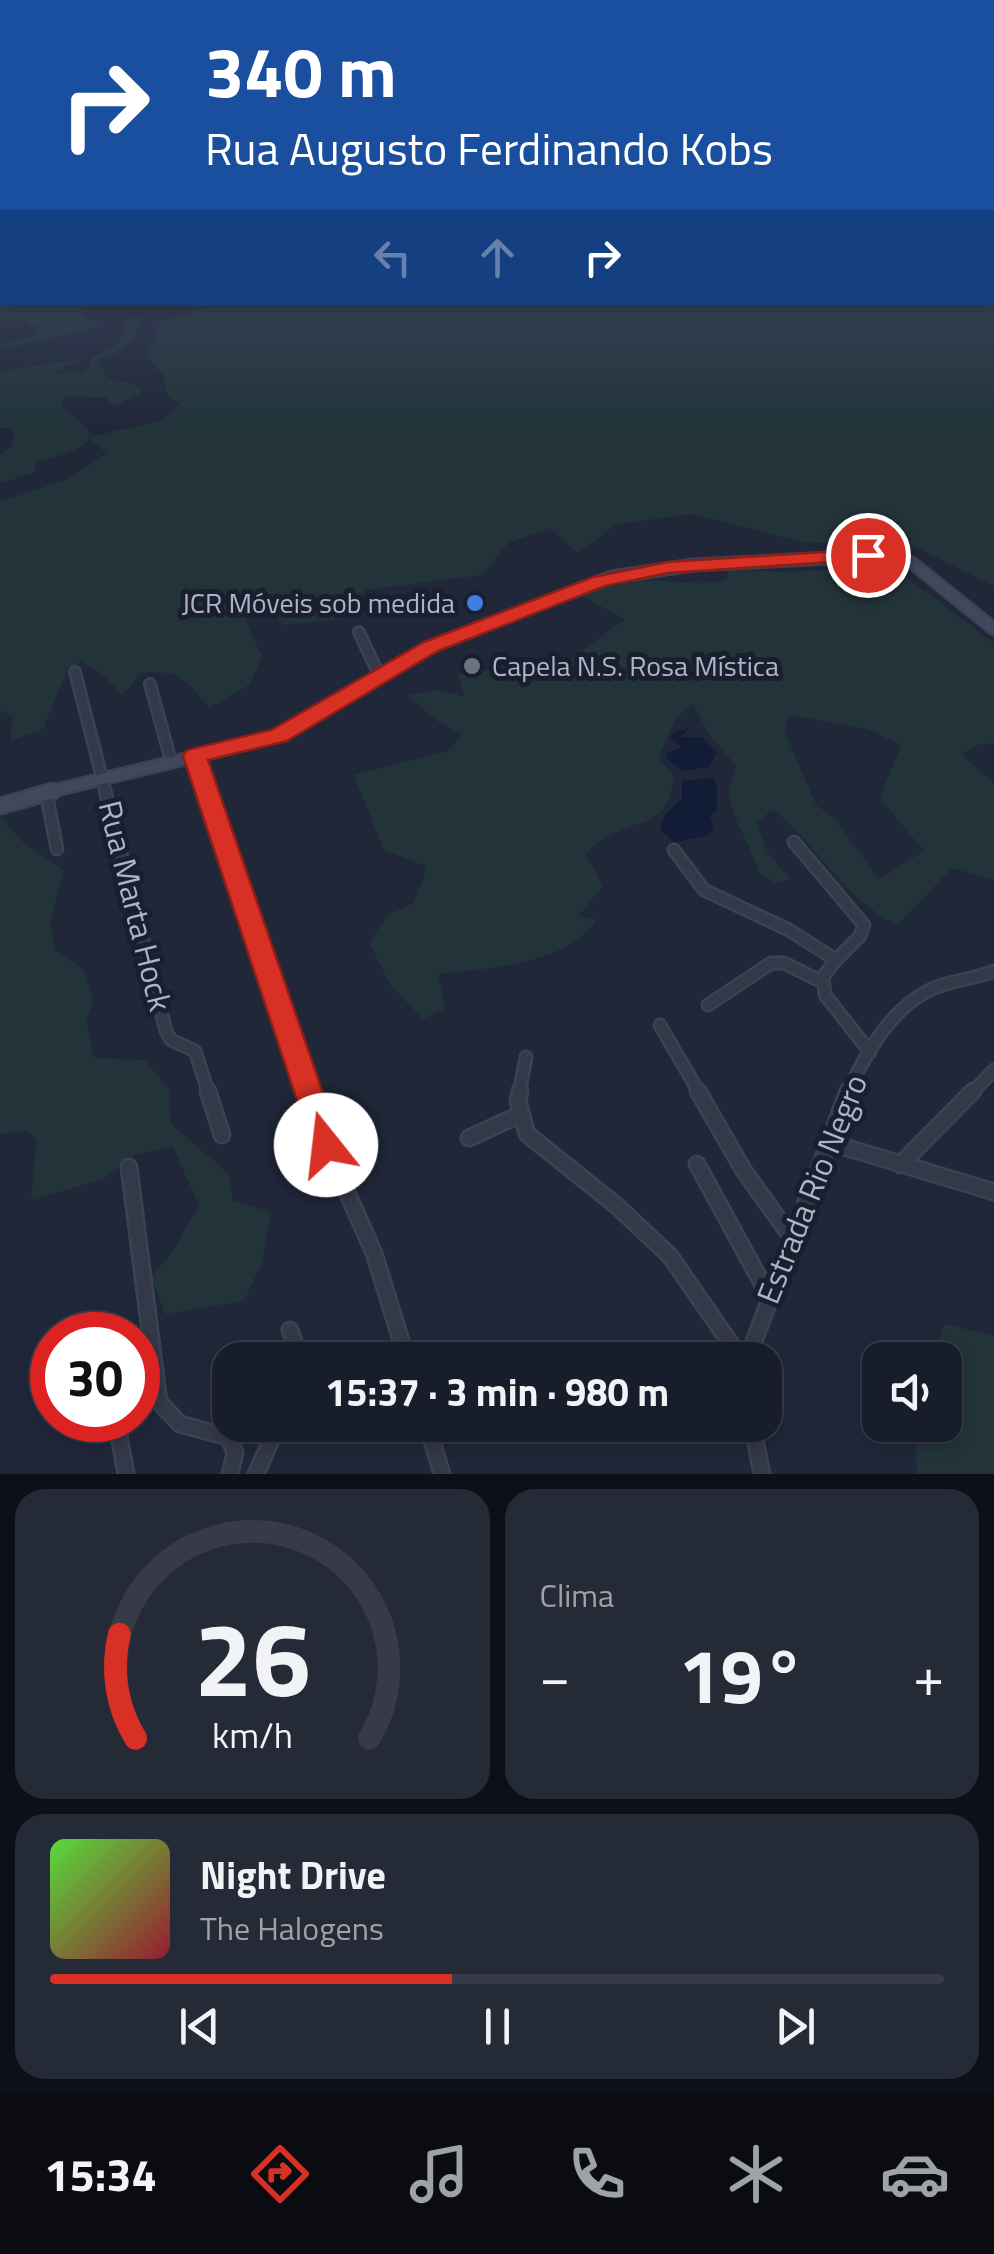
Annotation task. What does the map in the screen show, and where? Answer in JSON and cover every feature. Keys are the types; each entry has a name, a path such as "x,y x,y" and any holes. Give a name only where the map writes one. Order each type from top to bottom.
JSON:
{"street":[{"path":"0,806 102,776 278,736 442,642 589,585 636,572 750,561 897,556 912,563 993,628"},
{"path":"359,632 380,675"},
{"name":"Rua Marta Hock","path":"75,672 119,858 166,1031 170,1040 195,1051 222,1135"},
{"path":"150,684 170,761"},
{"path":"195,756 326,1145 362,1223 401,1342"},
{"path":"46,792 57,849"},
{"path":"794,842 864,925 860,936 836,960 822,982"},
{"path":"674,850 704,890 789,930 836,960"},
{"path":"708,1005 771,964 784,964 822,982 829,1003 870,1052"},
{"name":"Estrada Rio Negro","path":"752,1342 852,1081 870,1052 920,995 994,972"},
{"path":"660,1026 744,1172 792,1238"},
{"path":"526,1058 519,1088 520,1115 534,1142 617,1206 670,1256 732,1342"},
{"path":"900,1164 994,1070"},
{"path":"469,1138 520,1115"},
{"path":"828,1142 994,1192"},
{"path":"697,1164 770,1296"},
{"path":"129,1168 159,1402 170,1420 180,1426 228,1437 235,1452 230,1474"},
{"path":"290,1330 294,1342"},
{"path":"120,1442 126,1474"},
{"path":"256,1474 270,1442"},
{"path":"432,1442 442,1474"},
{"path":"755,1442 762,1474"}],"shaded area":[{"path":"0,305 102,305 84,307 81,314 98,326 89,330 1,349 0,344 35,336 43,326 27,325 29,321 0,321"},
{"path":"213,305 994,305 994,586 916,547 802,542 692,514 617,524 577,553 550,528 508,543 482,575 366,590 337,620 282,625 267,594 237,601 262,657 249,685 209,708 188,683 165,673 141,673 122,696 105,676 81,661 67,671 43,729 10,741 13,717 0,710 0,502 64,480 107,454 89,438 72,451 37,462 34,473 0,483 0,455 12,446 14,434 10,428 0,428 0,371 81,359 53,373 82,373 91,366 91,358 118,345 128,319 143,319 128,345 101,359 99,365 108,378 137,386 142,393 113,407 107,398 65,396 62,405 89,431 90,437 163,420 179,404 167,395 163,375 146,357 161,322"},
{"path":"862,568 902,574 994,643 994,743 980,744 962,754 994,784 994,880 952,868 898,925 863,902 773,809 756,823 768,853 790,879 776,883 759,873 732,809 729,789 736,766 707,731 693,704 675,719 658,759 674,776 667,804 654,817 610,836 585,853 603,886 578,916 596,919 584,934 568,946 525,962 438,974 445,1009 423,1019 391,986 369,943 388,914 413,904 428,867 384,850 354,775 448,751 463,734 441,724 407,695 438,690 464,696 458,674 499,669 525,682 566,679 571,659 625,619 580,595 610,583 712,582 726,580 730,569 781,572","holes":["790,715 867,729 901,745 880,798 924,851 879,879 834,818 816,805 784,730"]},
{"path":"0,816 20,840 64,870 50,922 55,951 84,970 94,1001 86,1021 94,1058 145,1060 169,1089 171,1124 229,1174 233,1201 271,1212 262,1262 244,1301 165,1314 152,1277 172,1252 199,1205 173,1147 135,1154 105,1178 31,1201 36,1141 28,1131 0,1134"},
{"path":"945,1324 994,1336 994,1474 917,1474 915,1442 962,1442 962,1342 936,1342"}],"water":[{"path":"689,728 681,737 701,737 717,752 709,767 683,771 667,759 666,754 681,747 670,739 674,733"},
{"path":"713,778 717,789 717,811 710,815 714,829 708,835 674,843 660,829 664,816 682,799 682,781"}],"place":[{"name":"JCR Móveis sob medida","path":"475,603"},
{"name":"Capela N.S. Rosa Mística","path":"472,666"}],"route":[{"path":"326,1145 290,1028 195,756 278,736 431,646 600,581 668,567 868,555"}]}
